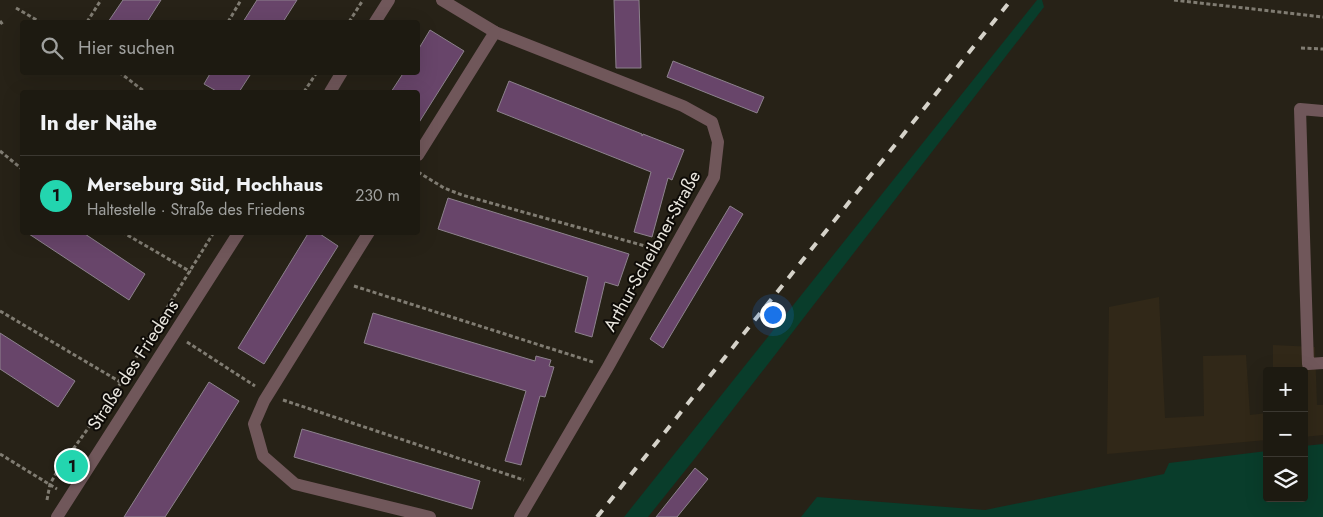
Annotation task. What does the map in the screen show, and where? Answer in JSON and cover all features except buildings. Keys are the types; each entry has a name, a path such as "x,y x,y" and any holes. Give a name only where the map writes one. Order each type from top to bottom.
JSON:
{"street":[{"path":"376,20 389,0"},
{"name":"Arthur-Scheibner-Straße","path":"442,0 495,32 684,106 712,122 718,142 714,177 608,367 520,517"},
{"path":"420,153 495,32"},
{"path":"331,90 340,75"},
{"path":"1323,110 1300,109 1308,364 1323,363"},
{"name":"Straße des Friedens","path":"57,517 237,235"},
{"path":"367,235 268,395 254,424 263,456 295,484 430,517"}],"path":[{"path":"88,20 100,0"},
{"path":"229,20 241,0"},
{"path":"350,20 363,0"},
{"path":"1174,0 1323,17"},
{"path":"16,8 37,20"},
{"path":"1301,48 1323,49"},
{"path":"123,75 142,90"},
{"path":"305,90 315,75"},
{"path":"0,151 20,166"},
{"path":"420,173 444,188 462,195 672,253"},
{"path":"127,235 208,281"},
{"path":"45,508 50,484 58,470 121,383 212,235"},
{"path":"339,281 608,367"},
{"path":"0,310 136,392"},
{"path":"174,333 268,395 538,485"},
{"path":"0,454 70,497"}],"shaded area":[{"path":"1159,297 1165,418 1204,416 1203,356 1246,355 1250,415 1263,413 1263,440 1107,454 1109,307"},
{"path":"1273,345 1315,347 1317,405 1323,405 1323,435 1308,437 1308,367 1273,367"}],"green space":[{"path":"1037,0 1042,0 1044,7 696,457 648,517 624,517"},
{"path":"1323,444 1323,517 801,517 817,497 985,510 1164,474 1169,463 1263,451 1263,502 1308,502 1308,446"}],"railway":[{"path":"597,517 1011,0"}],"place":[{"name":"Merseburg Süd, Hochhaus","path":"72,466"}]}
